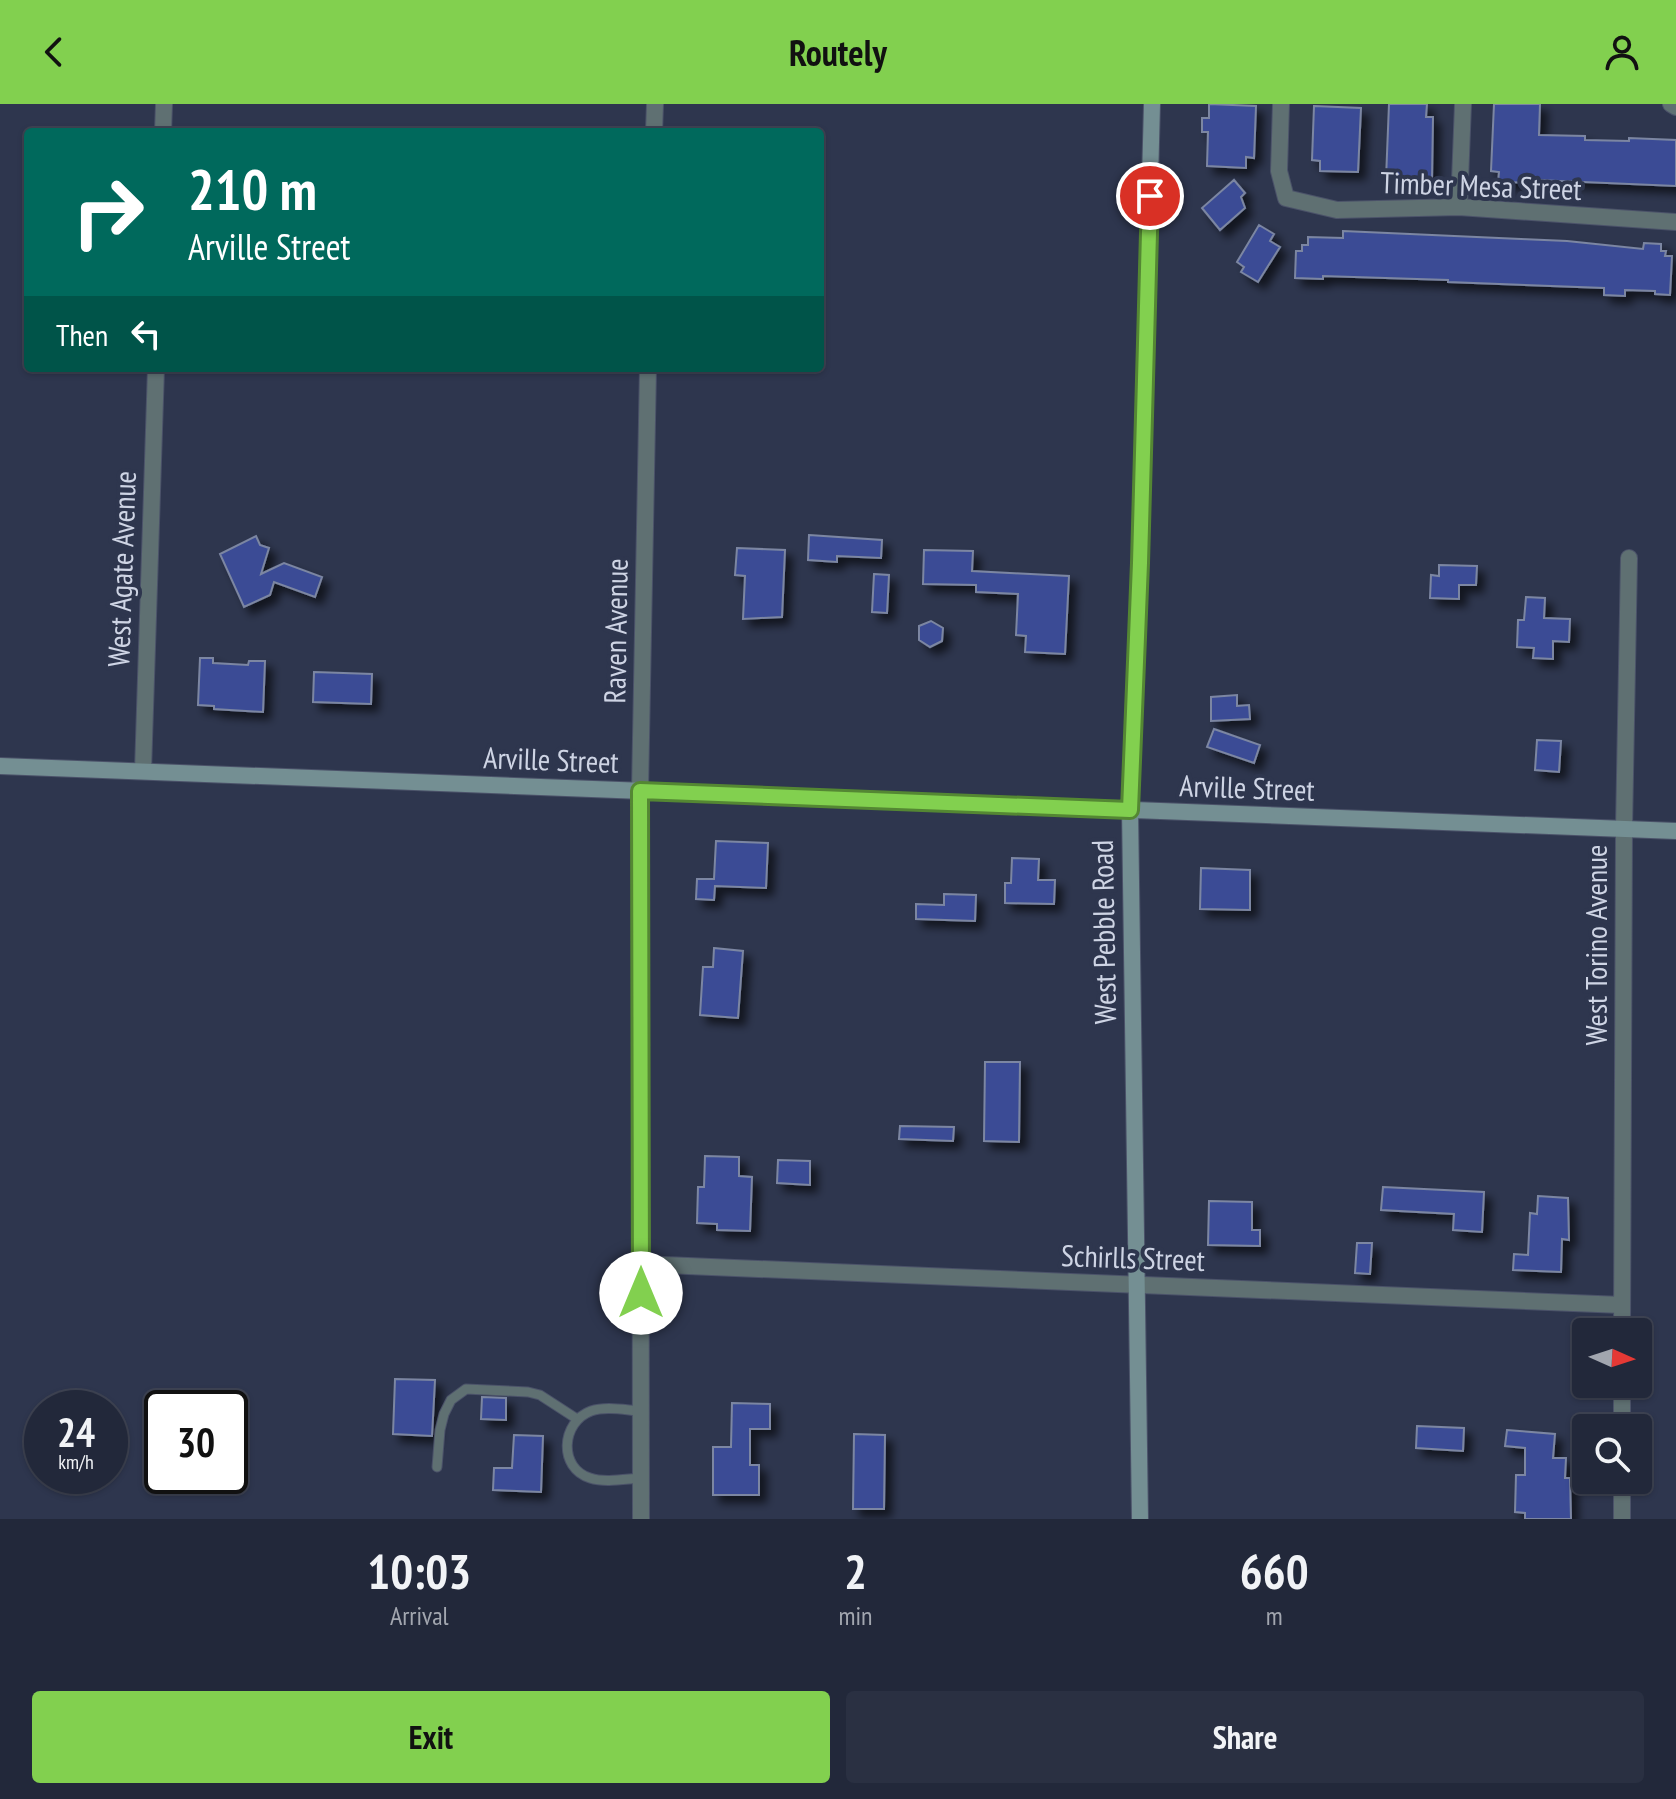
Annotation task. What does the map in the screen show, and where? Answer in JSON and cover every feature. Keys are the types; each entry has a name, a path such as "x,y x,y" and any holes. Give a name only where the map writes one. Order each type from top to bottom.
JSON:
{"street":[{"path":"163,128 164,104"},
{"path":"654,128 655,104"},
{"name":"West Pebble Road","path":"1140,1519 1130,810 1152,104"},
{"name":"Timber Mesa Street","path":"1281,104 1279,171 1286,198 1337,210 1459,207 1676,222"},
{"path":"1459,207 1463,104"},
{"name":"West Agate Avenue","path":"143,771 156,372"},
{"name":"Raven Avenue","path":"641,1519 640,791 648,372"},
{"name":"West Torino Avenue","path":"1622,1318 1624,829 1629,558"},
{"name":"Arville Street","path":"0,766 1676,831"},
{"name":"Schirlls Street","path":"641,1264 1622,1305"},
{"path":"1622,1494 1622,1519"}],"lane":[{"path":"437,1467 444,1414 451,1400 466,1389 540,1395 577,1419"},
{"path":"640,1478 597,1480 578,1472 571,1464 567,1438 577,1419 595,1410 641,1411"}],"building":[{"path":"1209,104 1256,106 1254,158 1246,157 1246,168 1207,166 1208,132 1202,132 1202,118 1209,118"},
{"path":"1389,104 1427,104 1426,117 1433,117 1432,180 1386,179"},
{"path":"1494,104 1540,104 1539,135 1585,136 1585,140 1676,140 1676,186 1537,180 1537,183 1498,182 1499,172 1491,171"},
{"path":"1314,106 1361,108 1358,172 1320,171 1320,161 1312,160"},
{"path":"1234,180 1245,193 1241,197 1245,208 1220,230 1202,208"},
{"path":"1259,225 1274,234 1270,241 1280,247 1258,282 1241,272 1244,267 1237,262"},
{"path":"1343,231 1567,241 1643,249 1644,243 1661,244 1661,251 1666,251 1665,256 1672,256 1670,295 1625,290 1625,296 1604,295 1604,288 1448,280 1295,278 1296,251 1302,251 1302,245 1308,245 1308,237 1343,238"},
{"path":"809,535 882,540 881,558 837,556 837,562 808,560"},
{"path":"256,536 260,545 269,548 261,574 284,563 322,577 315,597 274,582 270,595 244,607 220,554"},
{"path":"737,548 785,550 782,617 743,619 745,576 735,575"},
{"path":"924,550 973,551 972,571 1069,576 1065,654 1025,652 1026,636 1016,635 1018,594 976,592 976,585 923,584"},
{"path":"1439,565 1477,566 1476,585 1459,585 1459,599 1430,598 1431,575 1439,576"},
{"path":"874,574 889,575 887,613 872,612"},
{"path":"1526,597 1545,598 1544,618 1570,619 1569,642 1553,641 1553,659 1533,658 1534,648 1517,647 1518,620 1524,620"},
{"path":"931,621 943,628 942,641 930,647 919,640 919,626"},
{"path":"200,658 213,658 213,663 248,665 249,661 265,661 263,712 198,705"},
{"path":"314,672 372,674 371,704 313,702"},
{"path":"1237,695 1237,706 1249,705 1250,719 1211,721 1211,697"},
{"path":"1214,729 1260,745 1254,763 1207,747"},
{"path":"1537,740 1561,741 1559,772 1535,770"},
{"path":"716,841 768,843 766,888 715,886 714,900 696,899 697,879 714,879"},
{"path":"1012,858 1039,859 1038,880 1055,880 1054,904 1005,903 1005,883 1011,883"},
{"path":"1201,868 1250,870 1250,910 1200,909"},
{"path":"944,894 976,895 975,921 916,919 916,904 944,905"},
{"path":"714,948 743,951 738,1018 700,1015 703,967 713,967"},
{"path":"985,1062 1020,1062 1019,1142 984,1141"},
{"path":"900,1126 954,1127 953,1141 899,1139"},
{"path":"705,1156 739,1157 739,1176 752,1177 750,1231 717,1230 717,1224 697,1223 698,1187 704,1187"},
{"path":"778,1160 810,1161 810,1185 777,1183"},
{"path":"1383,1187 1484,1192 1482,1232 1453,1230 1454,1214 1381,1210"},
{"path":"1538,1196 1568,1198 1569,1240 1562,1239 1561,1272 1513,1270 1514,1254 1528,1255 1530,1213 1537,1214"},
{"path":"1209,1201 1252,1202 1252,1230 1260,1230 1260,1246 1208,1245"},
{"path":"1357,1243 1372,1243 1370,1274 1355,1273"},
{"path":"395,1379 435,1380 432,1436 393,1434"},
{"path":"482,1397 506,1398 506,1420 481,1419"},
{"path":"732,1403 770,1404 770,1429 750,1429 750,1465 759,1465 759,1495 713,1495 713,1447 731,1447"},
{"path":"1417,1426 1464,1428 1463,1451 1416,1448"},
{"path":"1507,1430 1555,1434 1553,1458 1566,1458 1565,1478 1570,1478 1571,1519 1525,1519 1525,1513 1515,1512 1516,1475 1525,1475 1525,1448 1505,1446"},
{"path":"854,1434 885,1435 884,1509 853,1509"},
{"path":"514,1435 543,1436 541,1492 493,1490 494,1468 512,1468"}],"route":[{"path":"641,1293 640,791 1130,810 1150,196"}]}
